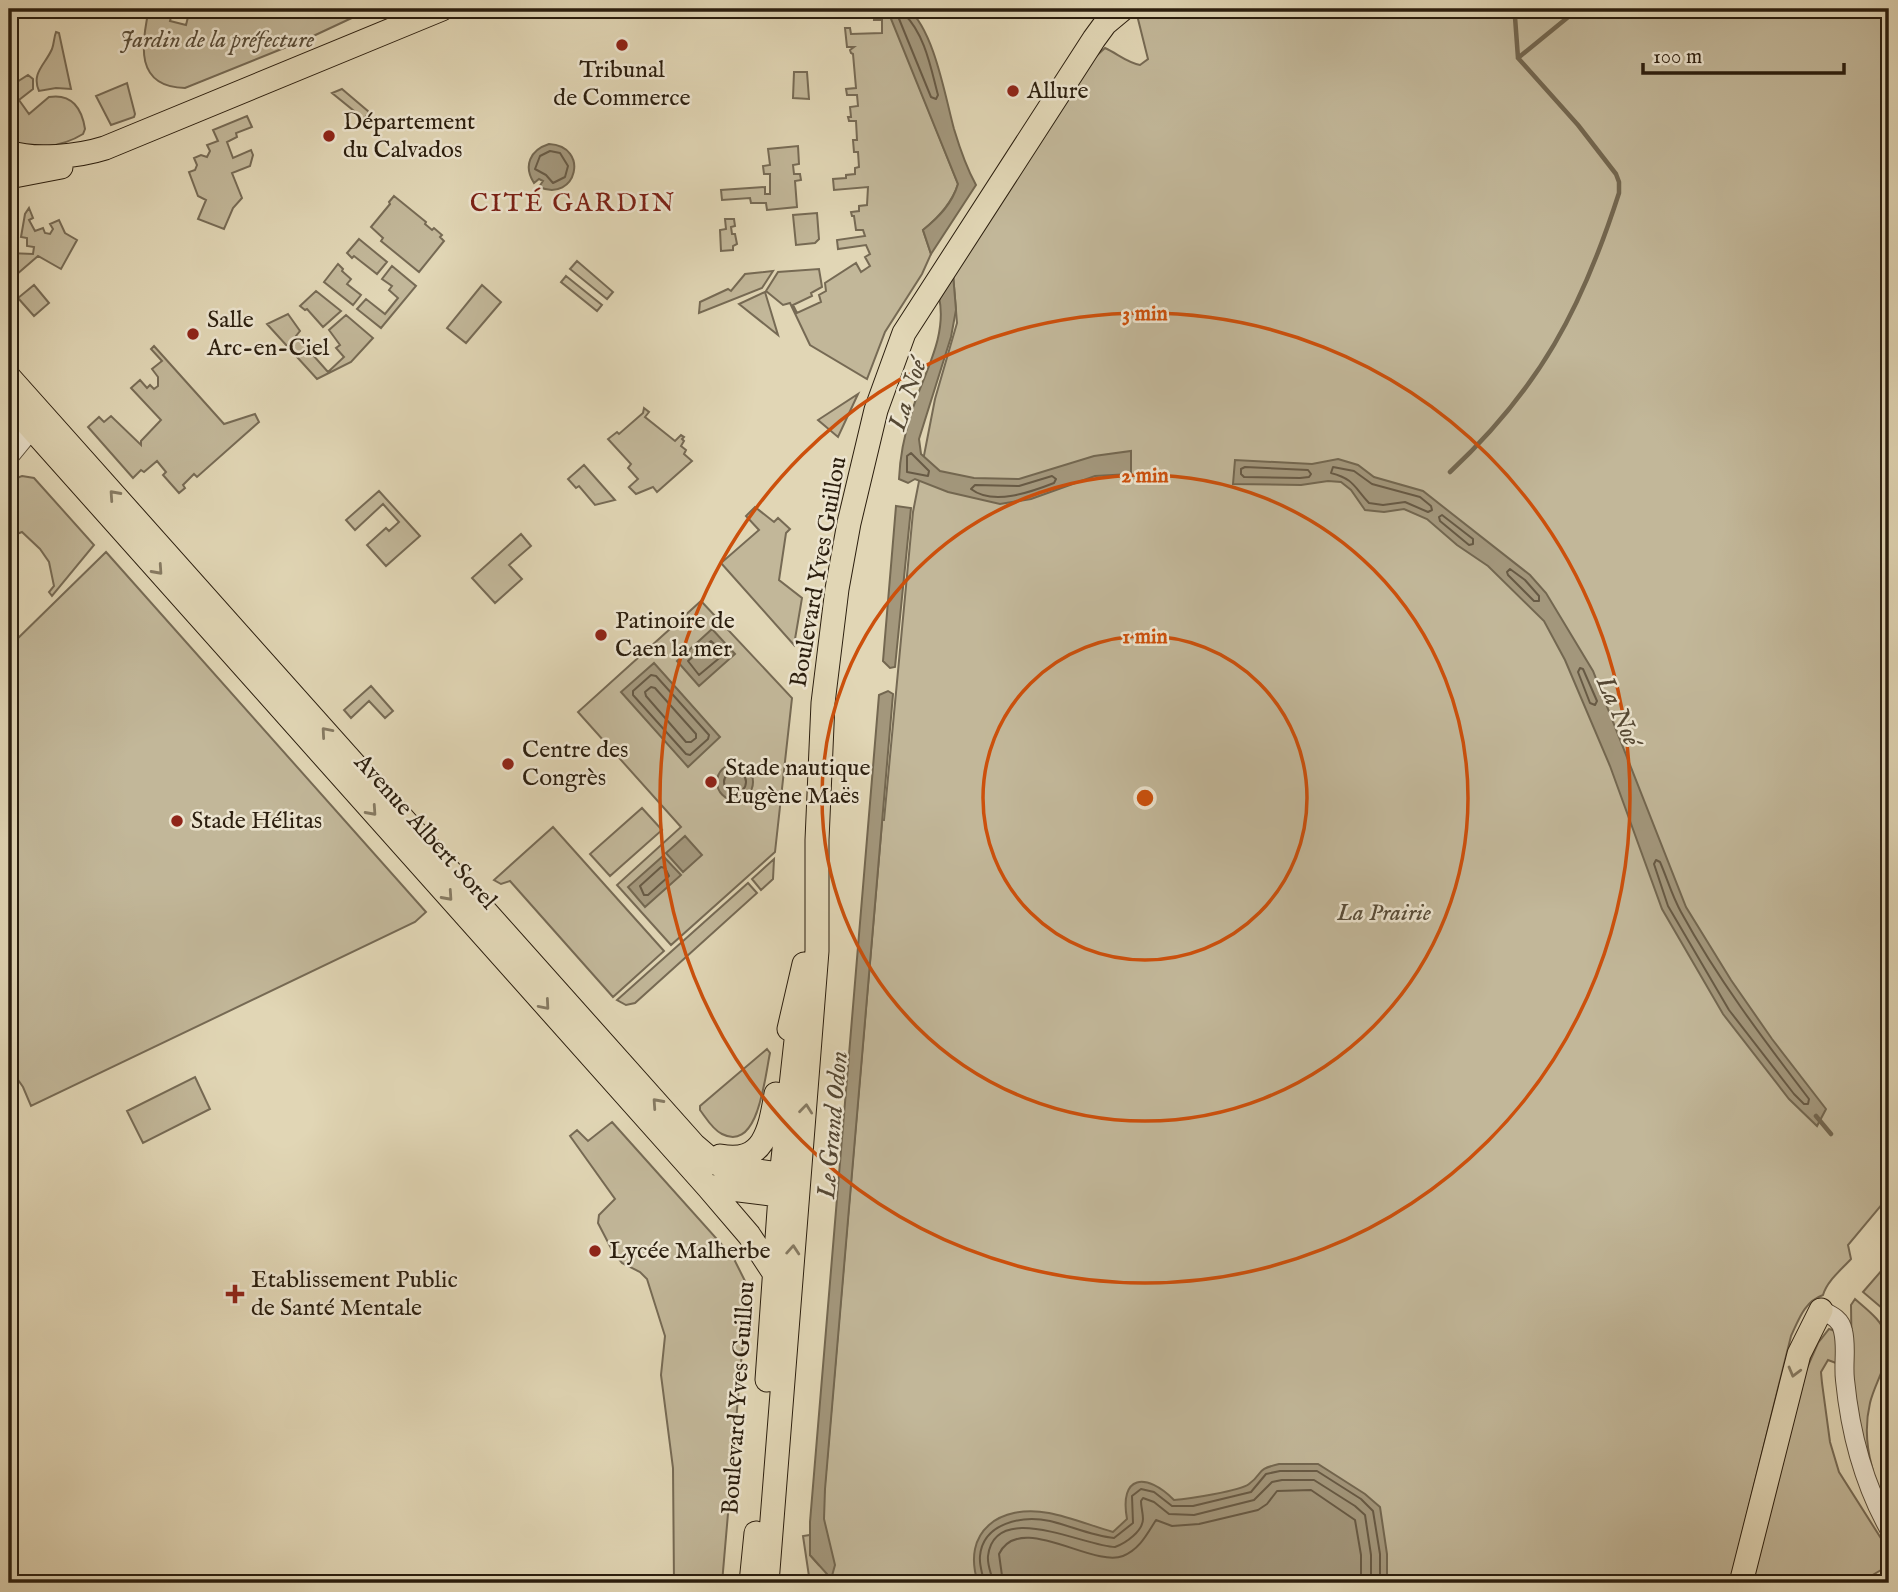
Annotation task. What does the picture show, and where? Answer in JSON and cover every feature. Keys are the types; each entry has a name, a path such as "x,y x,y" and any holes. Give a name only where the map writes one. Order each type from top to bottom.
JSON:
{"main road":[{"path":"9,177 65,166 95,151 442,9"},
{"name":"Boulevard Yves Guillou","path":"751,1583 774,1273 810,1065 817,951 817,840 823,703 837,589 860,471 887,376 904,333 1094,39 1107,10"},
{"path":"9,152 34,157 95,151"},
{"path":"9,377 38,422"},
{"path":"9,403 38,422"},
{"name":"Avenue Albert Sorel","path":"38,422 111,520 506,948 704,1153 723,1166 789,1186"},
{"name":"Boulevard Yves Guillou","path":"767,1583 789,1186 804,964 817,840"},
{"name":"Avenue Albert Sorel","path":"506,948 749,1235 774,1273"},
{"path":"704,1153 728,1158 743,1157 764,1142 770,1126 796,991 804,964"},
{"path":"707,1186 789,1186"},
{"path":"1741,1583 1799,1354 1821,1310"},
{"path":"772,1513 775,1551 783,1583"}],"street":[{"path":"9,457 38,422"},
{"path":"1821,1310 1837,1318 1843,1331 1844,1378 1851,1424 1869,1485 1889,1530"}],"green space":[{"name":"Jardin de la préfecture","path":"149,9 173,9 170,21 186,25 190,9 371,9 309,38 185,88 169,86 157,80 145,62 144,36"},
{"path":"875,9 887,9 892,19 958,184 944,209 923,230 931,254 922,274 885,332 867,379 810,345 790,303 783,305 766,291 778,272 819,269 822,287 811,293 812,296 793,305 797,313 821,302 819,295 826,291 825,283 856,263 861,272 870,266 865,257 870,254 866,245 838,249 837,240 865,236 863,230 856,230 851,212 859,211 859,206 867,205 868,187 834,190 833,179 855,174 855,168 859,167 858,152 854,152 853,140 857,140 856,121 849,121 848,117 851,117 850,107 858,106 857,95 847,95 846,89 856,88 853,54 850,50 854,47 847,47 845,28 850,28 851,34 882,33 882,20 874,20"},
{"name":"La Prairie","path":"1139,9 1889,9 1889,1196 1848,1245 1851,1259 1831,1280 1823,1295 1807,1307 1791,1336 1730,1583 810,1583 803,1536 810,1535 810,1555 818,1564 882,820 913,512 935,399 957,323 953,274 1094,58 1105,48 1140,65 1148,59 1137,15"},
{"path":"56,32 59,33 71,89 39,91 38,74 52,49"},
{"path":"794,72 807,72 809,99 793,98"},
{"path":"28,75 33,79 33,89 19,100 29,114 49,97 57,96 70,100 81,115 85,129 83,134 56,145 36,147 9,139 9,87"},
{"path":"127,83 134,117 111,125 96,96"},
{"path":"342,89 369,112 364,119 332,93"},
{"path":"247,116 252,127 236,133 237,137 227,142 233,158 251,150 253,155 250,166 232,173 242,198 233,208 224,229 198,219 206,200 198,196 189,172 195,170 197,165 194,158 201,155 207,157 210,151 207,145 218,141 213,130"},
{"path":"798,146 799,164 793,165 794,174 800,174 801,180 795,181 797,207 767,210 766,203 751,203 750,198 722,200 721,190 765,187 765,194 770,194 770,174 764,174 763,166 770,165 768,149"},
{"path":"394,196 432,230 434,228 442,235 440,237 444,241 419,272 381,241 383,238 371,227"},
{"path":"29,208 33,218 29,220 35,231 43,228 45,233 50,234 53,229 50,224 59,220 65,233 77,240 61,269 38,256 9,281 9,253 33,254 34,247 27,246 27,238 21,237 25,214"},
{"path":"817,213 819,239 815,243 796,245 793,215"},
{"path":"725,219 734,219 735,226 731,227 737,244 733,246 733,250 721,251 720,230 726,229"},
{"path":"359,239 387,262 377,274 347,253"},
{"path":"577,261 613,292 607,299 570,269"},
{"path":"338,264 351,279 347,284 361,295 353,305 324,282"},
{"path":"392,266 416,286 381,328 357,309 366,299 385,314 398,298 389,290 392,286 382,279"},
{"path":"773,271 762,288 699,313 700,302 728,289 731,291 745,274"},
{"path":"566,276 602,305 597,311 561,282"},
{"path":"34,285 49,303 34,316 18,298"},
{"path":"482,285 501,302 466,343 447,328"},
{"path":"316,291 341,311 323,327 307,309 300,306"},
{"path":"765,292 778,335 739,304"},
{"path":"288,314 300,331 296,336 328,372 344,357 336,348 340,345 329,330 346,315 373,338 351,362 317,379 267,324"},
{"path":"154,346 224,424 255,414 259,422 197,477 194,474 179,493 163,475 166,472 157,461 133,478 88,427 99,417 104,422 111,416 141,445 141,441 161,420 131,388 140,380 147,388 150,385 154,389 158,386 158,377 152,369 162,361 151,349"},
{"path":"858,394 838,437 818,420"},
{"path":"644,408 649,412 645,417 675,441 681,435 684,437 681,446 686,450 684,454 692,461 657,492 653,487 636,494 629,487 638,479 628,468 631,464 608,439 617,432 619,434 643,413"},
{"path":"584,465 615,500 595,505 579,486 576,488 568,479"},
{"path":"22,476 34,478 94,545 52,596 49,592 54,586 49,562 40,549 22,532 9,537 9,481"},
{"path":"379,491 420,536 386,566 367,545 386,528 389,531 399,522 383,504 355,530 346,520"},
{"path":"755,507 774,522 778,518 790,529 786,533 779,580 802,598 794,645 721,563 759,530 746,516"},
{"path":"521,534 531,546 509,565 522,579 495,603 472,578"},
{"name":"Stade Hélitas","path":"106,552 426,912 415,922 31,1106 23,1087 9,1067 9,647"},
{"name":"Stade nautique Eugène Maës","path":"701,601 792,698 775,852 671,945 617,885 681,827 578,712"},
{"path":"371,686 393,711 385,718 369,701 351,718 344,710"},
{"path":"642,808 662,830 610,876 590,854"},
{"path":"553,827 664,951 613,997 510,881 501,884 494,880"},
{"path":"774,859 773,879 761,890 752,879"},
{"path":"748,883 757,893 635,1003 626,1005 617,1000"},
{"path":"767,1049 770,1053 766,1078 752,1123 744,1132 734,1137 722,1134 710,1124 700,1106"},
{"path":"195,1077 210,1109 143,1143 127,1111"},
{"path":"612,1122 733,1257 745,1281 745,1317 722,1583 674,1583 673,1468 661,1375 665,1336 647,1279 640,1272 622,1263 598,1223 599,1215 615,1199 570,1136 577,1130 588,1141"},
{"path":"1889,1262 1889,1314 1863,1292"},
{"path":"1855,1299 1881,1324 1888,1344 1867,1419 1867,1443 1872,1467 1866,1461 1852,1377 1851,1305"},
{"path":"1829,1329 1836,1331 1836,1363 1828,1360 1821,1372 1830,1442 1839,1472 1889,1551 1889,1560 1881,1570 1859,1583 1747,1583 1803,1377 1818,1343"}],"water":[{"path":"887,9 908,9 925,32 932,47 966,165 976,185 931,254 923,230 944,210 958,184"},
{"path":"549,144 562,147 570,154 574,163 570,181 552,190 539,187 543,181 539,179 534,183 529,171 533,154"},
{"path":"953,274 956,310 951,337 919,439 921,454 940,471 974,478 1019,479 1094,456 1131,451 1131,474 1095,476 1031,499 1000,504 948,492 915,479 908,483 899,479 904,438 937,342 941,312 939,297"},
{"path":"1338,459 1358,465 1374,477 1423,491 1530,575 1546,593 1593,671 1686,907 1731,980 1826,1109 1817,1126 1789,1099 1723,1014 1662,909 1610,766 1565,660 1544,621 1488,566 1457,545 1427,519 1404,509 1384,512 1365,510 1351,490 1341,482 1301,485 1233,484 1235,460 1312,464"},
{"path":"896,506 911,508 895,667 890,668 883,661"},
{"path":"712,629 735,654 699,686 677,661"},
{"path":"654,663 720,737 688,767 621,692"},
{"path":"888,691 893,694 825,1489 824,1519 835,1565 830,1583 825,1583 827,1574 810,1555 810,1522 879,695"},
{"path":"735,764 748,769 753,782 748,795 735,800 722,795 717,782 722,769"},
{"path":"685,836 702,855 683,872 666,853"},
{"path":"663,856 681,875 645,907 628,887"},
{"path":"1279,1464 1318,1464 1365,1494 1380,1507 1387,1554 1387,1583 978,1583 974,1565 975,1549 980,1536 989,1525 1001,1517 1031,1511 1049,1513 1113,1532 1127,1519 1127,1494 1137,1482 1154,1485 1174,1500 1244,1487 1263,1470"}],"waterway":[{"path":"1450,472 1482,441 1509,409 1554,344 1590,273 1619,193 1616,174 1578,125 1518,58 1515,17 1518,9"},
{"path":"1518,58 1578,9"},
{"name":"La Noé","path":"1816,1116 1831,1134"}],"place":[{"name":"Tribunal de Commerce","path":"622,45"},
{"name":"Allure","path":"1013,91"},
{"name":"Département du Calvados","path":"329,136"},
{"name":"Salle Arc-en-Ciel","path":"193,334"},
{"name":"Patinoire de Caen la mer","path":"601,635"},
{"name":"Centre des Congrès","path":"508,764"},
{"name":"Stade nautique Eugène Maës","path":"711,782"},
{"name":"Stade Hélitas","path":"177,821"},
{"name":"Lycée Malherbe","path":"595,1251"},
{"name":"Etablissement Public de Santé Mentale","path":"235,1294"}],"district":[{"name":"CITÉ GARDIN","path":"573,203"}],"water label":[{"name":"Le Grand Odon","path":"833,1125"}]}
